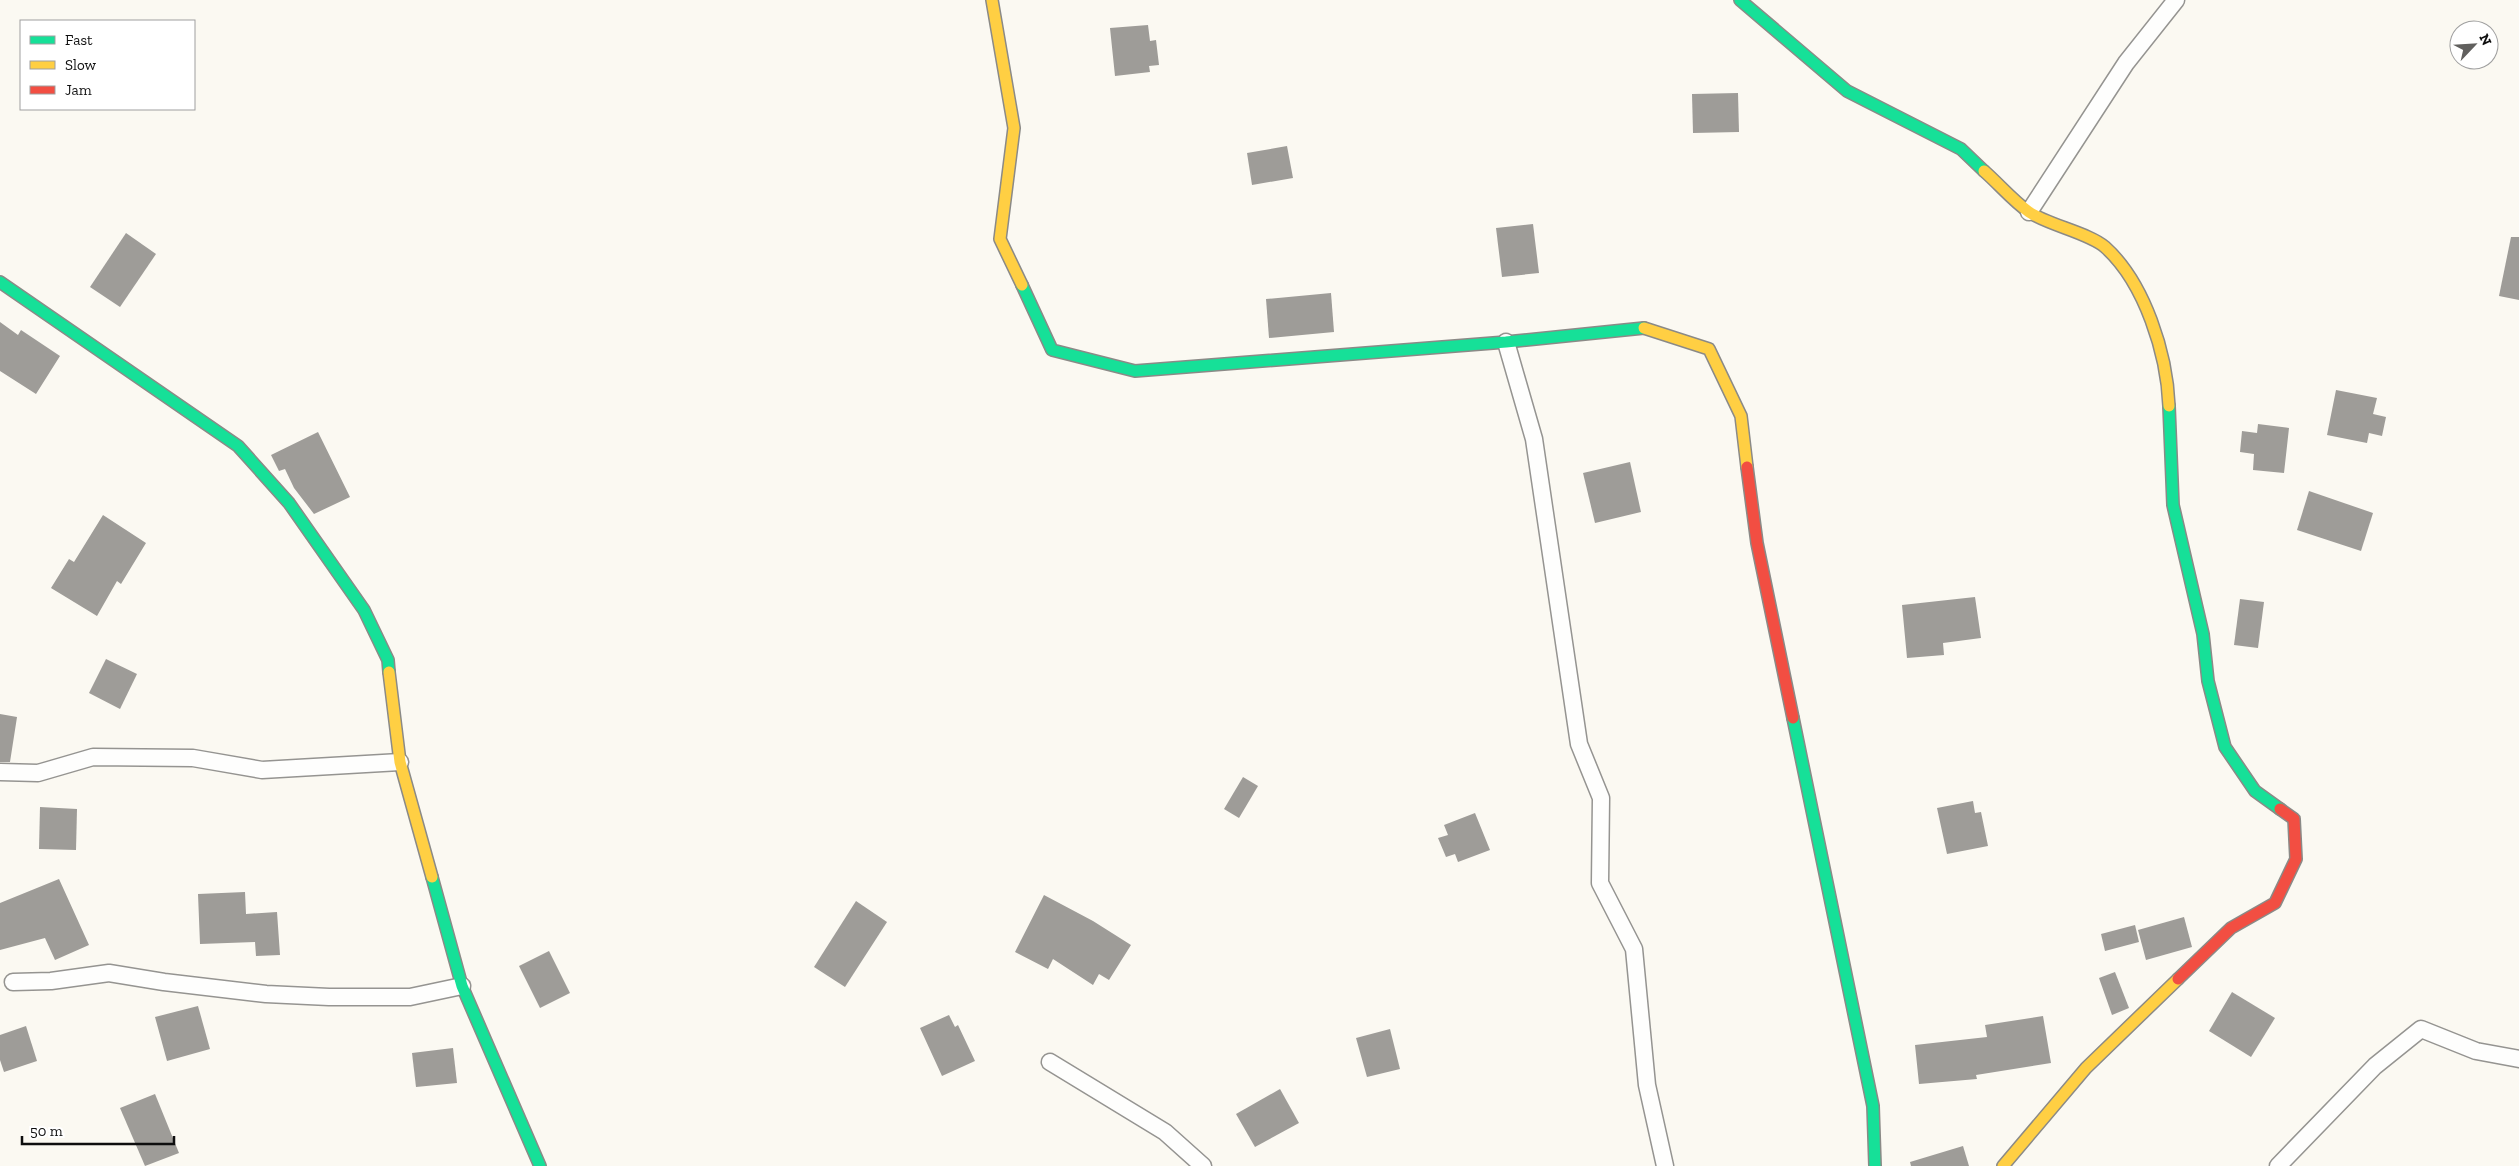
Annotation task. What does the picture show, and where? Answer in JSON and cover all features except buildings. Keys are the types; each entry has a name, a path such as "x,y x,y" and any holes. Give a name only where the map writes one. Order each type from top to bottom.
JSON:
{"street":[{"path":"992,0 1014,128 1000,238 1052,350 1135,371 1506,342 1641,327 1708,349 1742,416 1757,543 1872,1106 1875,1166"},
{"path":"1740,0 1847,91 1961,149 2029,212 2104,246 2134,280 2164,358 2167,372 2173,505 2203,634 2208,681 2225,747 2255,791 2294,820 2296,859 2275,903 2231,928 2141,1014 2086,1068 2003,1166"},
{"path":"2029,212 2126,63 2176,0"},
{"path":"0,282 238,446 289,503 364,610 388,660 400,762 462,986 536,1165"},
{"path":"1506,342 1534,439 1579,744 1601,798 1600,883 1634,949 1647,1085 1665,1166"},
{"path":"0,772 38,773 94,756 193,758 262,770 400,762"},
{"path":"13,982 52,981 109,973 164,982 266,994 329,997 410,997 462,986"},
{"path":"2278,1166 2375,1066 2421,1029 2476,1051 2519,1059"},
{"path":"1050,1062 1166,1132 1203,1166"}],"traffic: fast":[{"path":"1740,0 1847,91 1961,149 1984,171"},
{"path":"0,282 238,446 289,503 364,610 388,660 389,672"},
{"path":"1022,285 1052,350 1135,371 1506,342 1644,328"},
{"path":"2169,406 2173,505 2203,634 2208,681 2225,747 2255,791 2280,809"},
{"path":"1793,718 1873,1106 1875,1166"},
{"path":"432,877 462,986 540,1166"}],"traffic: slow":[{"path":"992,0 1014,128 1000,239 1022,285"},
{"path":"1984,171 2029,212 2037,217 2089,237 2105,247 2119,262 2132,280 2151,321 2164,364 2169,406"},
{"path":"1644,328 1709,349 1741,416 1747,467"},
{"path":"389,672 400,762 432,877"},
{"path":"2003,1166 2086,1068 2178,979"}],"traffic: jam":[{"path":"1747,467 1757,543 1793,718"},
{"path":"2178,979 2231,928 2275,903 2296,859 2294,819 2280,809"}]}
